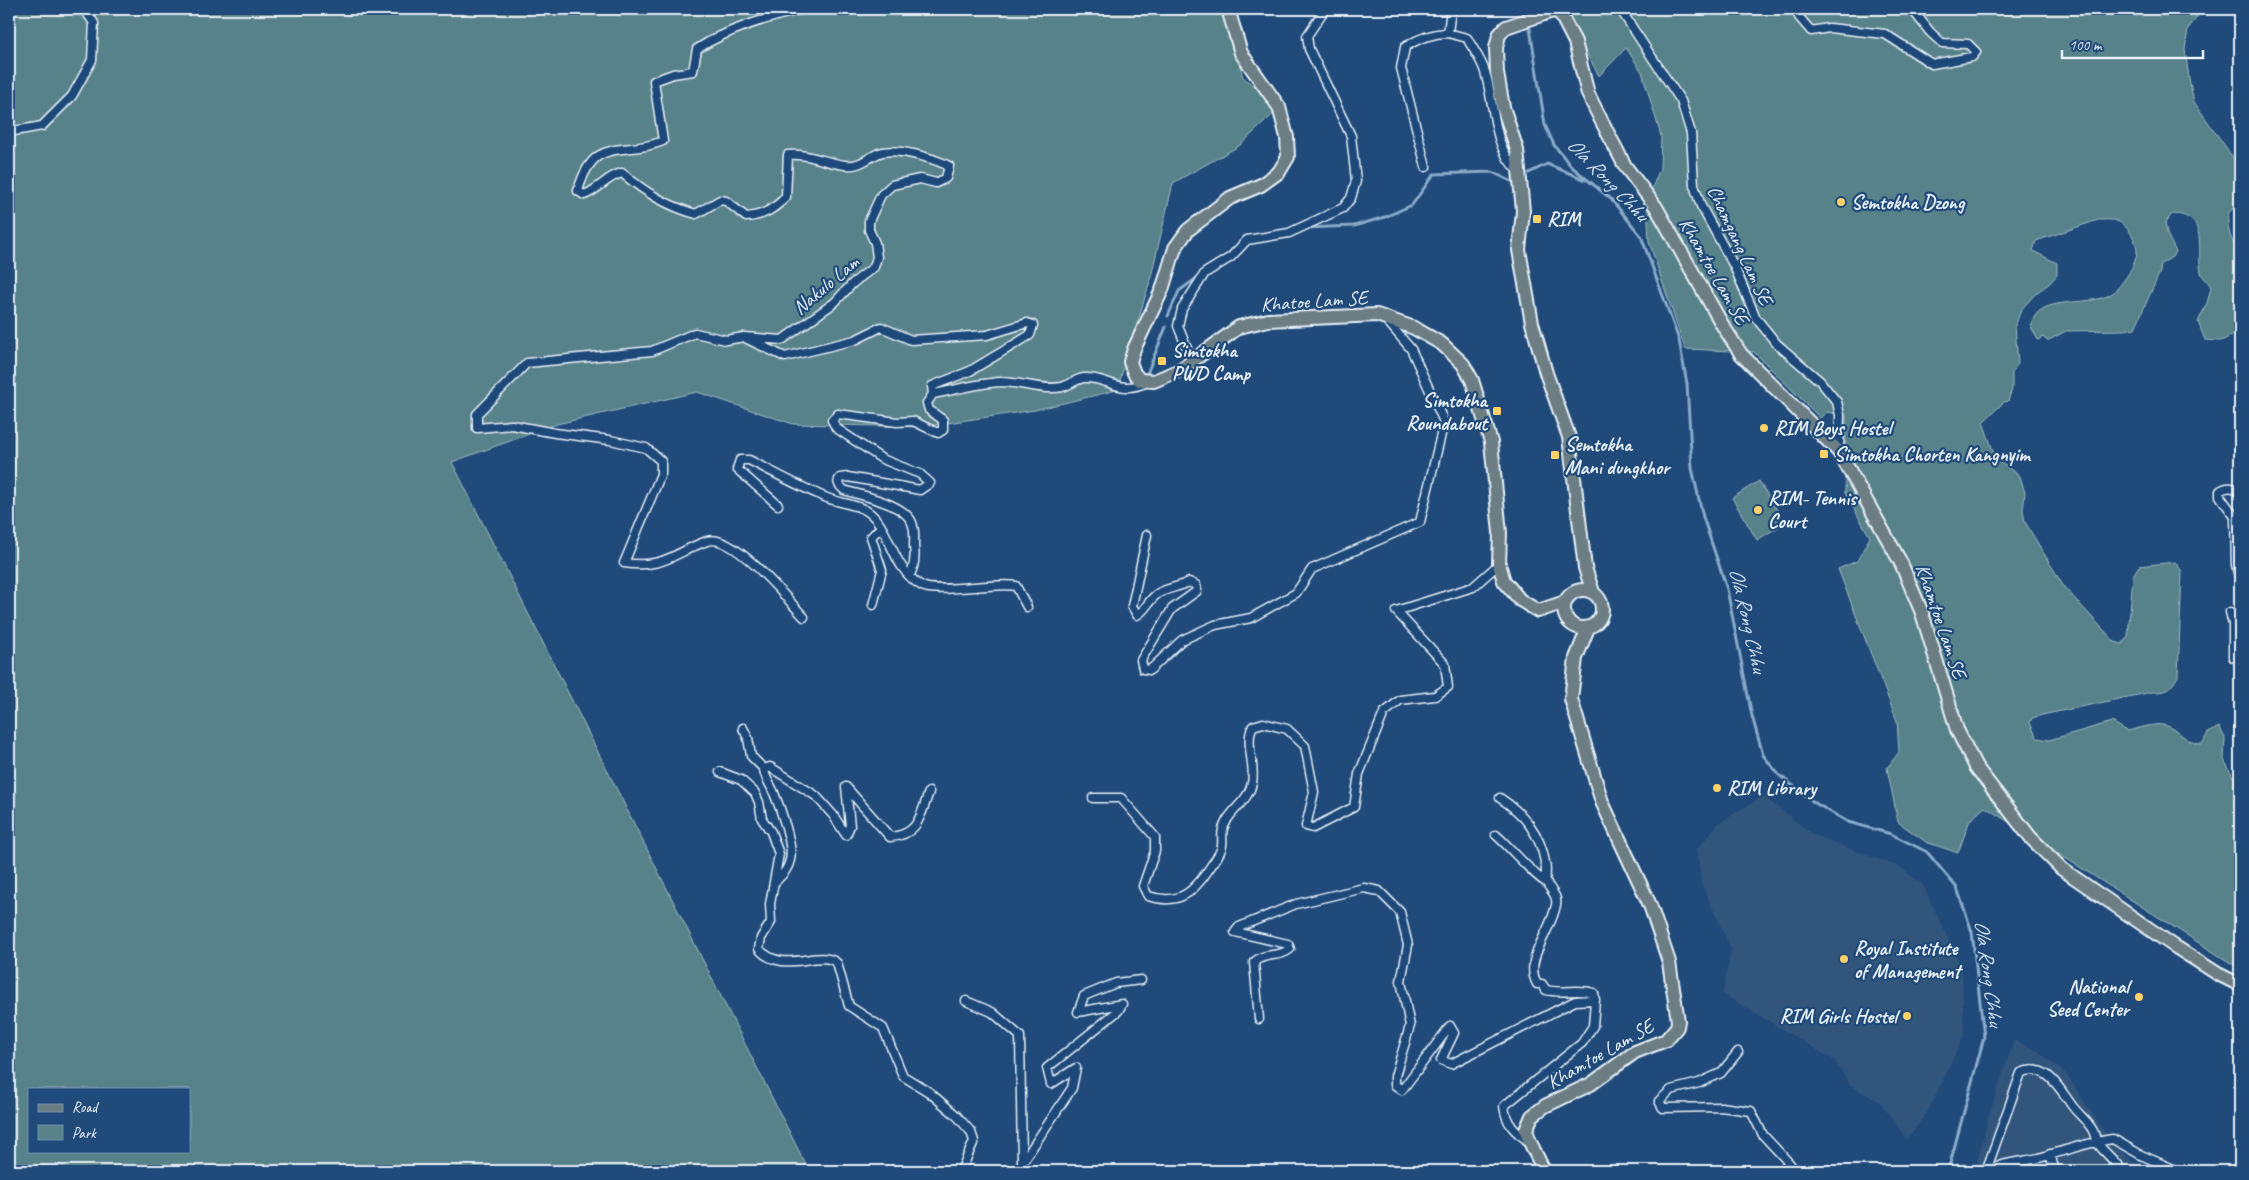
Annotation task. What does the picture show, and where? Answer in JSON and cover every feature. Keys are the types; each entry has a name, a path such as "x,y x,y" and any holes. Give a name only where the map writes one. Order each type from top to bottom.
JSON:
{"main road":[{"path":"1147,382 1140,380 1134,373 1130,362 1134,349 1162,290 1175,248 1188,230 1206,214 1230,198 1261,185 1279,172 1288,157 1287,137 1278,107 1241,53 1228,9"},
{"name":"Khamtoe Lam SE","path":"1593,592 1585,568 1570,437 1546,374 1532,322 1519,250 1523,211 1517,150 1503,107 1497,73 1496,48 1499,35 1506,27 1553,11 1560,13 1575,42 1588,94 1625,166 1656,207 1723,326 1741,354 1838,452 1912,587 1957,730 1976,767 2030,837 2062,869 2174,946 2218,974 2240,985"},
{"name":"Khatoe Lam SE","path":"1147,382 1168,376 1240,327 1268,320 1377,315 1414,328 1442,344 1463,364 1472,380 1492,442 1500,533 1499,564 1504,581 1520,600 1538,611 1544,610 1577,624"},
{"name":"Khamtoe Lam SE","path":"1578,590 1585,568"},
{"path":"1578,590 1593,592 1600,599 1602,614 1597,622 1577,624 1564,610 1568,596 1578,590"},
{"path":"1544,610 1565,602"},
{"name":"Khamtoe Lam SE","path":"1544,1171 1526,1130 1532,1116 1537,1111 1591,1084 1635,1052 1666,1040 1677,1027 1678,1021 1669,962 1650,905 1602,802 1576,719 1571,697 1576,658 1580,648 1577,624"}],"street":[{"path":"9,132 42,126 72,96 92,60 94,23 84,9"},
{"name":"Nakulo Lam","path":"744,337 782,340 834,303 853,283 874,267 877,257 875,243 869,230 869,221 881,196 892,185 920,179 936,183 946,178 948,166 936,160 924,159 900,151 878,153 857,166 844,166 813,157 788,155 786,197 768,212 746,217 726,201 720,200 696,214 683,210 648,194 622,173 614,174 592,192 584,195 578,191 588,166 597,157 611,149 646,148 663,141 654,81 673,74 694,70 697,49 718,36 739,27 802,9"},
{"path":"1192,361 1178,326 1182,309 1205,273 1230,257 1247,240 1290,233 1343,208 1351,198 1356,181 1351,136 1309,49 1307,36 1325,9"},
{"path":"1448,33 1451,9"},
{"name":"Chamgang Lam SE","path":"1620,9 1682,100 1692,133 1694,185 1701,206 1734,266 1756,318 1778,344 1820,381 1836,402 1840,416 1838,452"},
{"path":"1797,9 1799,17 1811,31 1829,28 1885,34 1932,64 1972,57 1976,52 1968,44 1942,42 1930,32 1912,9"},
{"path":"1426,167 1400,68 1405,48 1416,40 1436,33 1448,33 1466,38 1485,71 1500,141 1512,165 1518,171"},
{"path":"1147,535 1132,606 1137,615 1143,612 1156,594 1179,588 1189,582 1196,585 1197,591 1172,609 1141,660 1143,669 1150,670 1182,640 1215,625 1251,618 1296,593 1312,569 1420,522 1444,422 1411,349 1388,321 1377,315"},
{"path":"804,617 739,550 724,543 710,540 667,561 645,566 624,564 662,474 661,461 646,448 610,440 512,425 477,428 477,414 527,363 652,351 695,333 726,340 744,337 786,357 855,340 881,327 911,340 987,334 1028,323 1033,325 1030,335 970,372 932,386 933,394 927,403 929,410 943,420 943,430 938,433 913,421 897,422 838,414 832,420 836,428 882,459 920,474 930,483 925,489 920,490 848,477 838,480 838,484 844,490 898,508 906,514 913,526 915,551 912,572 909,575"},
{"path":"933,394 1001,382 1052,387 1062,387 1082,378 1093,379 1118,387 1139,386 1147,382"},
{"path":"778,505 737,469 740,460 749,460 830,499 867,511 883,531 901,569 924,587 981,588 1003,584 1016,586 1027,607"},
{"path":"2240,490 2234,487 2220,491 2220,496 2235,516 2236,565 2240,580"},
{"path":"873,606 882,570 871,538 878,530 883,531"},
{"path":"1092,798 1121,798 1155,837 1155,852 1143,886 1148,896 1162,900 1178,899 1190,892 1218,856 1222,846 1220,834 1226,822 1249,795 1251,788 1254,763 1250,733 1253,726 1263,723 1287,729 1305,746 1314,792 1306,826 1314,828 1354,807 1359,774 1384,713 1400,700 1435,696 1448,687 1445,664 1396,611 1473,587 1499,564"},
{"path":"2230,612 2233,624 2233,657 2239,658 2240,655"},
{"path":"743,728 748,738 751,756 764,768 764,774 775,795 791,848 790,859 785,872 775,882"},
{"path":"764,768 770,767 816,796 833,814 846,835 850,826 846,787 890,837 903,836 917,826 929,792"},
{"path":"720,772 741,780 757,797 762,819 771,832 779,854 770,904 771,922 761,938 759,949 764,954 783,962 828,959 836,963 849,1006 884,1028 903,1076 929,1092 957,1116 971,1132 974,1141 961,1171"},
{"path":"1500,798 1515,808 1534,830 1543,848 1546,882 1555,894 1556,903 1551,926 1532,964 1533,976 1537,984 1542,984 1546,990 1560,993 1586,990 1594,993 1595,1000 1593,1026 1582,1044 1504,1106 1506,1121 1517,1134 1530,1142"},
{"path":"1496,836 1525,862 1539,880 1546,882"},
{"path":"1258,1019 1254,962 1259,957 1286,953 1290,949 1288,944 1235,932 1239,927 1296,904 1364,888 1379,891 1400,912 1408,945 1401,981 1410,1026 1395,1076 1395,1085 1402,1090 1450,1026 1454,1033 1441,1060 1451,1064 1574,1001 1595,1000"},
{"path":"1023,1167 1072,1088 1076,1068 1051,1084 1047,1068 1118,1011 1122,1004 1078,1012 1084,996 1116,983 1141,980"},
{"path":"966,1001 992,1012 1020,1036 1023,1167"},
{"path":"1738,1052 1721,1073 1671,1090 1659,1101 1663,1108 1721,1107 1751,1111 1763,1135 1790,1164 1793,1171"},
{"path":"1987,1171 2021,1073 2028,1069 2040,1070 2058,1084 2093,1130 2097,1143 2110,1154 2122,1171"},
{"path":"1987,1171 1999,1164 2050,1154 2080,1144 2117,1140 2141,1155 2178,1171"},
{"path":"2050,1154 2055,1171"}],"shaded area":[{"name":"Royal Institute of Management","path":"1763,796 1814,835 1900,867 1923,885 1962,968 1964,1035 1929,1110 1907,1140 1881,1103 1850,1085 1834,1060 1723,994 1731,949 1701,883 1697,849 1719,823"},
{"path":"2014,1040 2038,1051 2066,1074 2109,1139 2139,1168 2151,1171 1975,1171 1988,1118"}],"green space":[{"path":"9,9 1223,9 1243,77 1280,108 1239,146 1173,183 1150,281 1117,390 1035,410 920,427 793,424 697,392 557,424 452,462 809,1171 9,1171"},
{"path":"1562,9 2203,9 2188,29 2185,50 2194,102 2232,156 2240,172 2240,199 2228,214 2228,219 2232,239 2240,251 2240,332 2221,341 2205,340 2198,322 2207,303 2211,288 2201,272 2197,227 2192,220 2184,216 2172,214 2165,223 2167,234 2176,252 2161,264 2160,272 2135,328 2124,330 2066,331 2047,341 2043,337 2038,340 2031,327 2035,315 2044,308 2055,304 2108,296 2127,277 2135,262 2137,248 2128,229 2121,223 2112,220 2098,220 2036,241 2033,251 2057,263 2057,275 2050,283 2036,293 2021,310 2015,326 2018,363 2012,373 2012,389 2008,401 2004,402 1983,422 1996,459 2020,476 2025,493 2023,510 2025,522 2064,587 2115,642 2122,644 2128,636 2133,575 2139,566 2175,562 2182,571 2178,676 2171,687 2161,692 2152,692 2042,715 2032,718 2030,723 2037,738 2049,740 2112,722 2127,731 2150,725 2163,725 2169,726 2196,744 2202,744 2208,733 2219,727 2225,738 2224,760 2234,778 2240,782 2240,969 1985,807 1970,820 1958,853 1926,842 1898,822 1887,768 1899,752 1897,721 1838,569 1857,561 1870,537 1845,493 1846,416 1827,412 1820,418 1754,352 1685,349 1649,242 1647,201 1660,168 1661,136 1642,72 1626,48 1599,76"},
{"name":"RIM- Tennis Court","path":"1759,481 1785,523 1757,540 1732,498"}],"waterway":[{"name":"Ola Rong Chhu","path":"1529,22 1545,125 1554,145 1572,167 1611,199 1641,236 1679,340 1687,384 1692,468 1703,517 1727,589 1752,716 1763,755 1779,775 1815,803 1848,822 1891,834 1927,852 1957,888 1972,932 1984,1037 1948,1171"},
{"path":"1529,173 1547,164 1586,180"},
{"path":"1305,228 1354,226 1385,217 1412,205 1434,174 1492,172 1515,183"},
{"path":"1222,259 1232,250"},
{"path":"1168,316 1179,291 1201,275"},
{"path":"1146,376 1166,327"}],"place":[{"name":"Semtokha Dzong","path":"1841,202"},
{"name":"RIM","path":"1537,219"},
{"name":"Simtokha PWD Camp","path":"1162,361"},
{"name":"Simtokha Roundabout","path":"1497,411"},
{"name":"RIM Boys Hostel","path":"1764,428"},
{"name":"Simtokha Chorten Kangnyim","path":"1824,454"},
{"name":"Semtokha Mani dungkhor","path":"1555,455"},
{"name":"RIM- Tennis Court","path":"1758,510"},
{"name":"RIM Library","path":"1717,788"},
{"name":"Royal Institute of Management","path":"1844,959"},
{"name":"National Seed Center","path":"2139,997"},
{"name":"RIM Girls Hostel","path":"1907,1016"}]}
